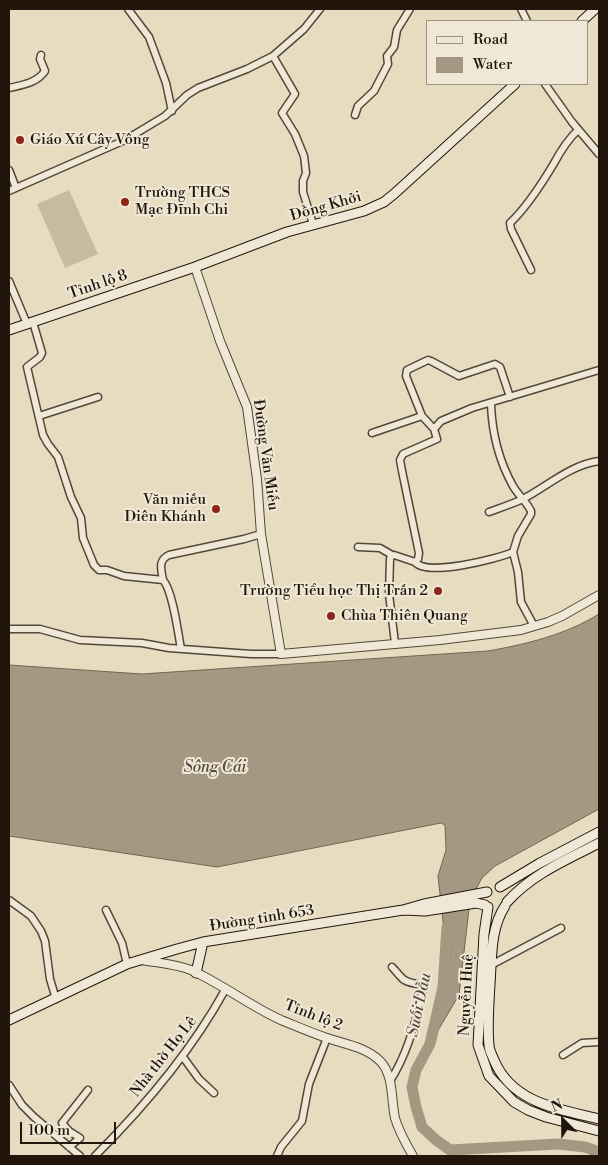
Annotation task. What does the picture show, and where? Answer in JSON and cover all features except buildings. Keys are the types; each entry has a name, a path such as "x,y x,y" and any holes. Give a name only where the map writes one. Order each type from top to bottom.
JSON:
{"main road":[{"path":"583,20 595,9"},
{"name":"Đồng Khởi","path":"195,268 287,232 350,216 384,202 513,85"},
{"name":"Tỉnh lộ 8","path":"9,330 195,268"},
{"path":"599,832 540,863 500,887 487,892 483,898 487,906 496,909 506,904 529,880 599,843"},
{"path":"500,887 507,890 506,904"},
{"name":"Đường tỉnh 653","path":"127,964 203,942 471,899 487,892"},
{"name":"Đường tỉnh 653","path":"471,899 487,906"},
{"name":"Nguyễn Huệ","path":"506,904 496,923 492,965 478,1045 489,1076 514,1102 528,1110 546,1117 599,1131"},
{"name":"Nguyễn Huệ","path":"487,906 484,934 484,1004 489,1047 499,1073 520,1093 539,1103 599,1119"},
{"path":"196,973 203,942"},
{"path":"9,1020 127,964"}],"street":[{"path":"128,9 149,37 166,83 172,110"},
{"path":"9,191 125,140 153,124 198,88 247,69 273,56 300,33 320,9"},
{"path":"355,115 358,106 374,91 386,69 388,64 387,56 394,47 398,30 410,9"},
{"path":"9,88 30,83 41,77 45,71 40,59 41,55"},
{"path":"273,56 296,94 282,112 295,134 304,156 306,173 303,180 303,192 313,224"},
{"path":"546,85 578,130 599,154"},
{"path":"531,270 511,229 510,223 518,216 562,148 578,130"},
{"path":"9,170 16,188"},
{"name":"Đường Văn Miếu","path":"195,268 220,341 247,407 257,479 261,534 281,654"},
{"path":"9,281 30,323 41,356 27,366 26,370 45,440 58,458 71,497 82,518 83,538 95,568 131,578 163,580"},
{"path":"415,562 418,559 419,553 400,460 403,454 436,441 437,437 434,429 422,416 406,373 411,368 428,360 459,376 492,364 497,365 500,367 510,398"},
{"path":"434,429 450,417 472,408 491,404 599,370"},
{"path":"39,416 98,397"},
{"path":"491,404 491,416 500,459 513,487 529,507 531,514 518,536 514,552 519,580 520,602 534,626"},
{"path":"372,434 422,416"},
{"path":"490,512 522,499 572,469 599,461"},
{"path":"181,649 169,591 163,580 161,562 169,555 261,534"},
{"path":"358,547 380,548 392,555 415,562 418,566 424,567 456,566 482,562 514,552"},
{"path":"392,555 390,559 390,594 396,643"},
{"path":"9,629 40,629 80,640 142,643 181,649 251,654 281,654 521,630 562,616 599,595"},
{"path":"9,900 31,916 41,931 45,941 50,979 56,999"},
{"path":"106,910 122,943 127,964"},
{"path":"492,965 561,928"},
{"name":"Tỉnh lộ 2","path":"141,959 173,964 196,973 279,1019 374,1056 386,1070 390,1081 396,1120 413,1156"},
{"path":"390,1081 397,1070 411,1032 423,988 419,984 401,978 392,967"},
{"name":"Nhà thờ Họ Lê","path":"95,1156 128,1123 182,1057 204,1028 225,990"},
{"path":"277,1156 302,1121 309,1084 327,1038"},
{"path":"563,1054 582,1043 599,1042"},
{"path":"182,1057 214,1093"},
{"path":"9,1085 28,1111 80,1156"},
{"path":"69,1147 80,1138 69,1131 62,1123 88,1090"}],"shaded area":[{"path":"69,190 98,254 65,268 37,204"}],"water":[{"name":"Sông Cái","path":"599,614 599,809 495,866 482,878 474,893 469,909 459,995 430,1044 445,991 451,949 445,939 438,876 446,850 445,825 441,823 217,867 9,836 9,665 142,674 488,651 545,638 573,628"}],"waterway":[{"name":"Suối Dầu","path":"447,927 443,987 430,1044 416,1070 412,1087 422,1127 450,1150 558,1144 585,1147 599,1152"}],"place":[{"name":"Giáo Xứ Cây Vông","path":"20,140"},
{"name":"Trường THCS Mạc Đĩnh Chi","path":"125,202"},
{"name":"Văn miếu Diên Khánh","path":"216,509"},
{"name":"Trường Tiểu học Thị Trấn 2","path":"438,591"},
{"name":"Chùa Thiên Quang","path":"331,616"}]}
